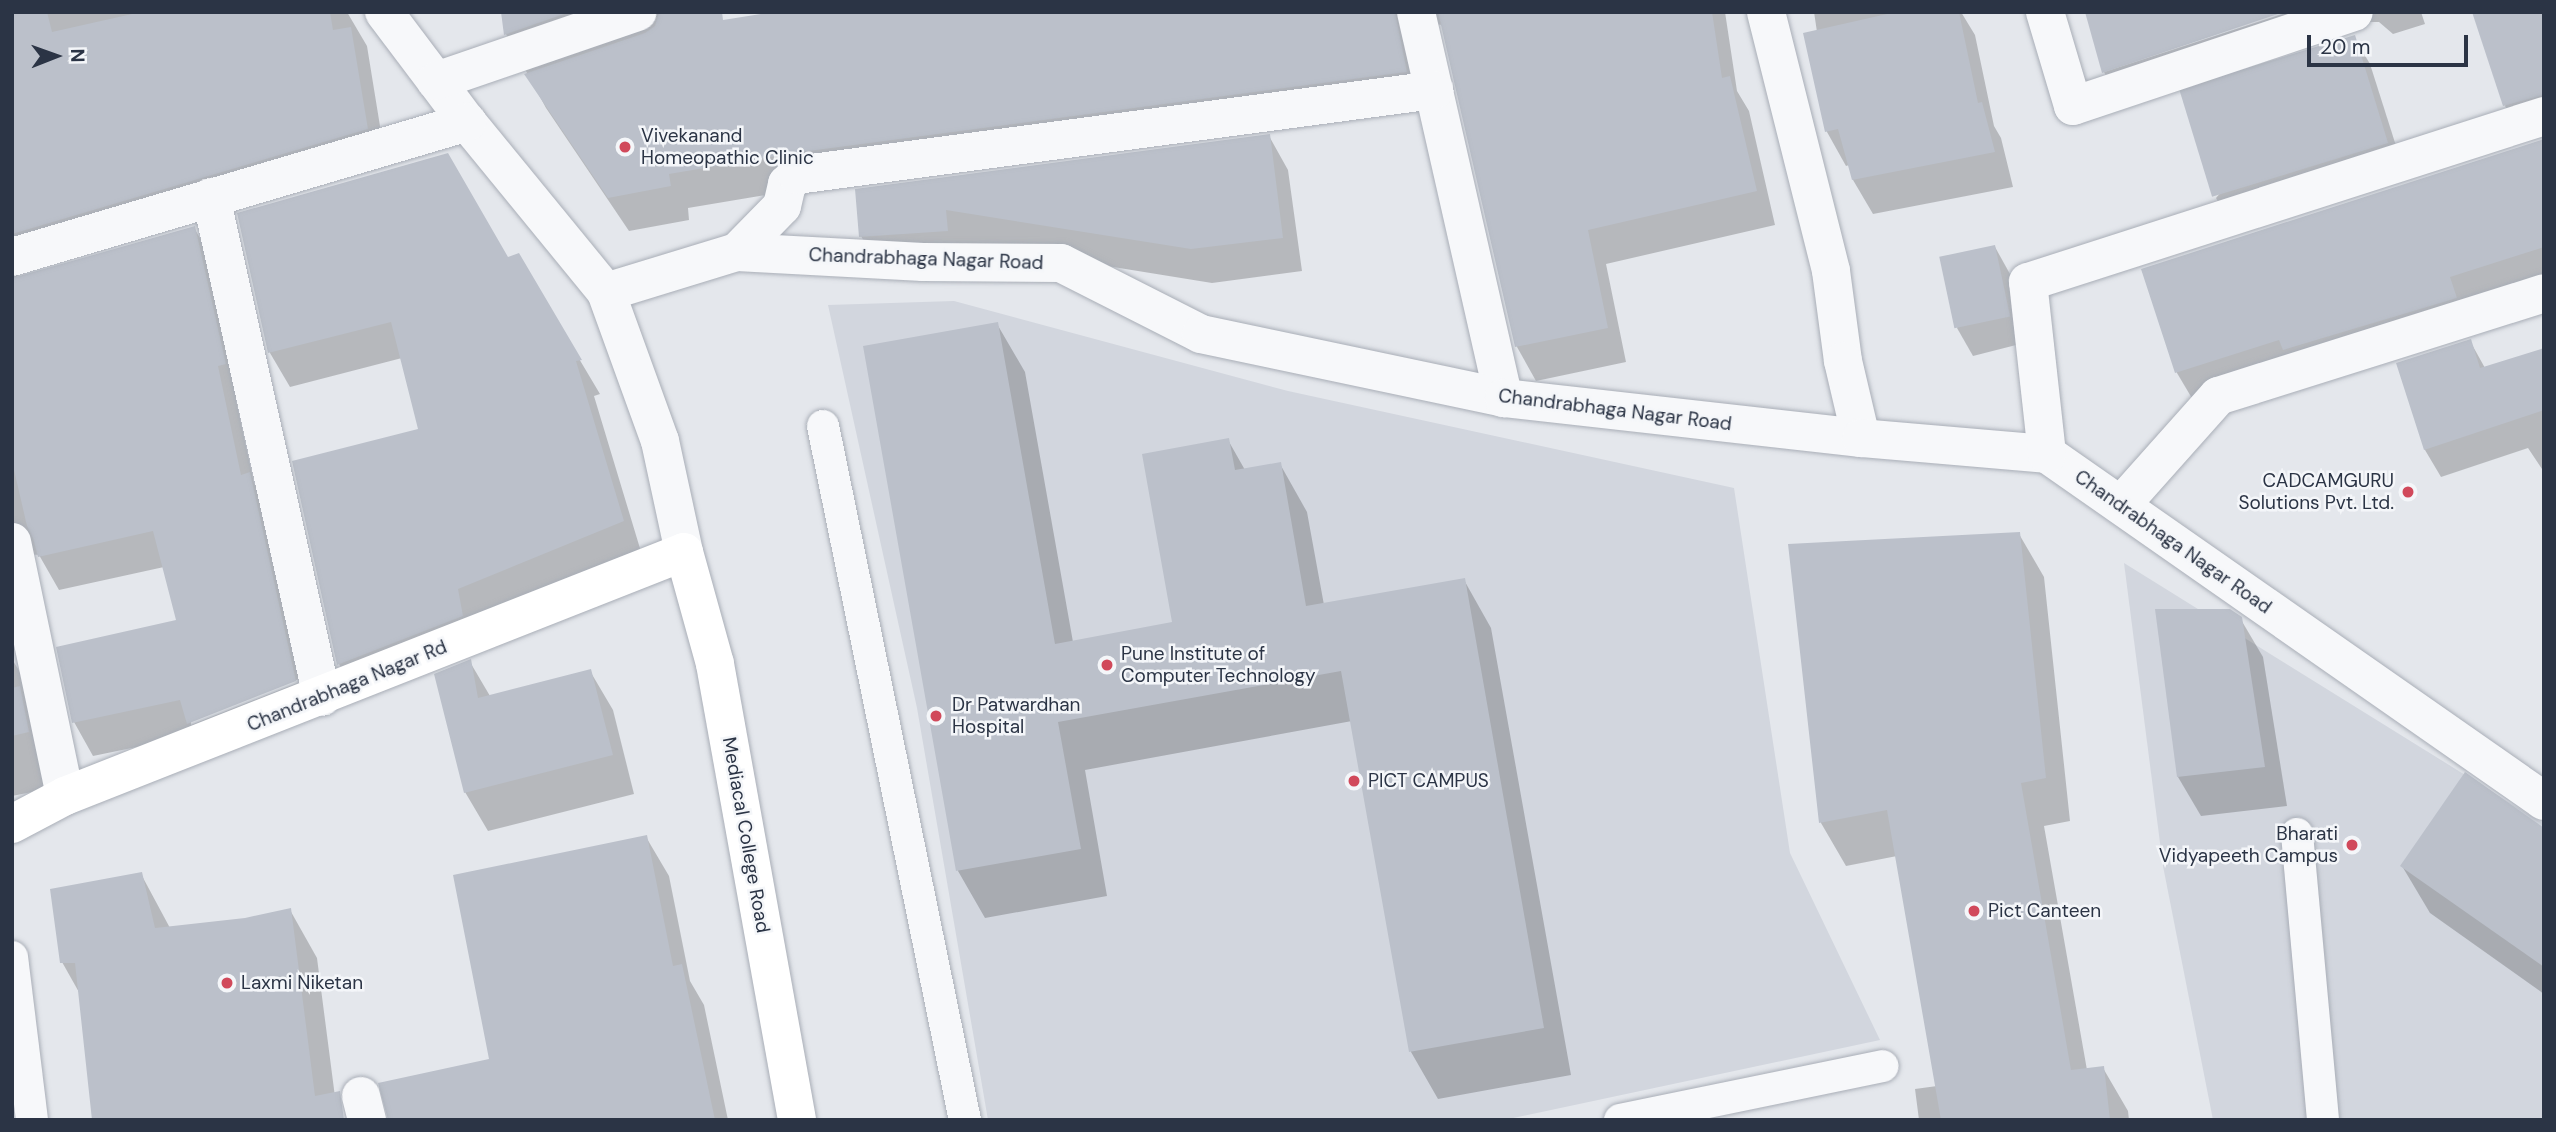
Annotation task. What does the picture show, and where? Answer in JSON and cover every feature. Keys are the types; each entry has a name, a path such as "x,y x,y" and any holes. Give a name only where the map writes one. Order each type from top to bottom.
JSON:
{"street":[{"path":"384,12 467,122 606,292 660,440 684,552"},
{"path":"436,81 638,12"},
{"path":"1416,12 1504,398"},
{"path":"1766,12 1831,271 1843,362 1861,438"},
{"path":"2045,12 2073,106 2261,27 2354,12"},
{"path":"737,252 782,206 787,184 797,175 1434,90"},
{"path":"2047,454 2028,282 2544,116"},
{"path":"12,257 467,122"},
{"path":"211,197 322,697"},
{"name":"Chandrabhaga Nagar Road","path":"606,292 737,252 923,262 1061,262 1200,334 1504,398 1861,438 2047,454 2544,801"},
{"path":"2121,505 2218,396 2544,293"},
{"path":"12,542 65,796"},
{"name":"Chandrabhaga Nagar Rd","path":"12,824 65,796 322,697 684,552"},
{"name":"Mediacal College Road","path":"684,552 715,664 797,1120"}],"lane":[{"path":"823,426 965,1120"},
{"path":"2297,834 2323,1120"},
{"path":"12,957 33,1120"},
{"path":"1619,1120 1883,1066"}],"shaded area":[{"name":"PICT CAMPUS","path":"954,301 1288,391 1734,488 1790,853 1880,1040 1504,1120 988,1120 917,708 828,305"},
{"name":"Bharati Vidyapeeth Campus","path":"2124,563 2544,824 2544,1120 2213,1120 2163,866"}],"building":[{"path":"12,12 47,12 52,32 141,12 330,12 333,30 351,27 368,129 12,234"},
{"path":"501,12 570,12 504,35"},
{"path":"659,12 722,12 723,20 774,12 1395,12 1407,72 794,153 669,174 671,186 608,198 524,74 645,33 655,26"},
{"path":"1438,12 1712,12 1722,78 1730,76 1757,191 1588,230 1608,328 1515,347"},
{"path":"1896,12 1959,12 1978,103 1982,102 1995,152 1852,180 1838,129 1825,132 1803,33"},
{"path":"2085,12 2284,12 2102,73"},
{"path":"2472,12 2544,12 2544,95 2503,106"},
{"path":"2355,35 2388,143 2212,197 2179,89"},
{"path":"1270,134 1283,238 1191,249 946,210 948,231 859,237 855,189"},
{"path":"2544,139 2544,247 2450,277 2457,298 2283,350 2279,340 2175,373 2141,269"},
{"path":"448,153 508,257 519,253 582,360 576,361 624,521 458,589 463,616 337,665 292,461 418,429 391,322 268,353 237,213"},
{"path":"195,226 226,364 218,366 241,475 250,472 296,681 187,724 180,700 72,723 56,647 176,620 153,531 38,557 27,526 12,461 12,278"},
{"path":"1995,245 2010,316 1954,328 1939,257"},
{"path":"998,322 1055,644 1172,622 1142,454 1229,438 1235,470 1281,462 1306,606 1465,578 1544,1028 1409,1052 1341,671 1058,722 1081,849 956,871 863,346"},
{"path":"2471,339 2480,368 2544,348 2544,410 2424,450 2396,363"},
{"path":"2020,532 2046,778 2021,783 2071,1070 2104,1066 2110,1120 1941,1120 1887,810 1819,823 1788,544"},
{"path":"2155,609 2230,609 2242,617 2265,767 2177,777"},
{"path":"471,659 478,698 591,669 613,755 464,793 434,674"},
{"path":"20,686 29,732 12,736 12,688"},
{"path":"2465,772 2544,828 2544,967 2400,866"},
{"path":"647,835 673,966 682,964 715,1120 388,1120 378,1083 489,1059 453,875"},
{"name":"Laxmi Niketan","path":"142,872 155,928 245,918 291,908 315,1096 340,1091 344,1120 92,1120 75,963 60,963 50,889"}],"place":[{"name":"Vivekanand Homeopathic Clinic","path":"625,147"},
{"name":"CADCAMGURU Solutions Pvt. Ltd.","path":"2408,492"},
{"name":"Pune Institute of Computer Technology","path":"1107,665"},
{"name":"Dr Patwardhan Hospital","path":"936,716"},
{"name":"PICT CAMPUS","path":"1354,781"},
{"name":"Bharati Vidyapeeth Campus","path":"2352,845"},
{"name":"Pict Canteen","path":"1974,911"},
{"name":"Laxmi Niketan","path":"227,983"}]}
